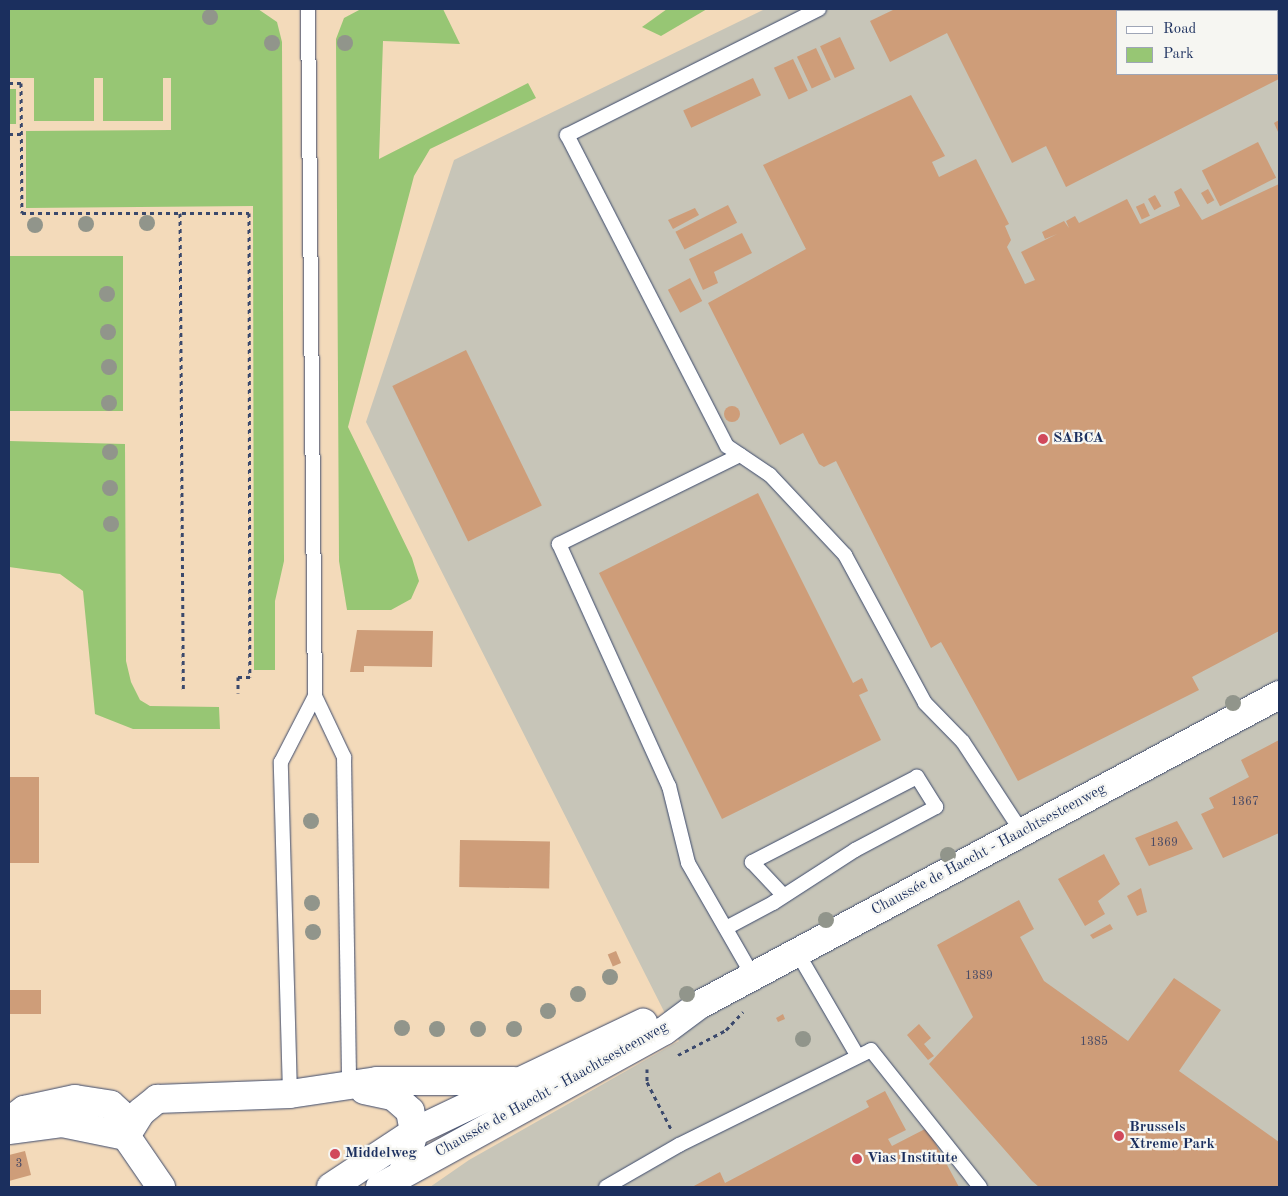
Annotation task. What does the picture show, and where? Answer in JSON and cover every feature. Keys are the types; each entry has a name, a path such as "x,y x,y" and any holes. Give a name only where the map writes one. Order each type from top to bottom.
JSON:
{"main road":[{"name":"Chaussée de Haecht - Haachtsesteenweg","path":"380,1187 403,1172 635,1046 699,1005 1279,695"},
{"name":"Chaussée de Haecht - Haachtsesteenweg","path":"331,1187 414,1132 514,1082 628,1030 699,1005"},
{"path":"126,1136 141,1112 157,1099 290,1094 349,1087 377,1081 514,1082"},
{"path":"349,1087 392,1096 404,1103 414,1132"},
{"path":"9,1120 24,1110 75,1099 111,1105 122,1115 126,1136 161,1187"},
{"path":"9,1130 62,1123 126,1136"},
{"name":"Chaussée de Haecht - Haachtsesteenweg","path":"403,1172 414,1132"}],"lane":[{"path":"308,9 315,696 344,757 349,1087"},
{"path":"819,9 567,135 727,446 770,475 845,555 925,703 963,742 1022,832"},
{"path":"740,455 559,544 669,786 688,862 753,976"},
{"path":"290,1094 281,762 315,696"},
{"path":"726,928 783,896 936,807 917,777 752,862 783,896"},
{"path":"797,952 856,1055"},
{"path":"606,1187 679,1145 856,1055 871,1050 980,1187"}],"path":[{"path":"9,83 21,83 22,213 249,212 250,677 238,677 238,694"},
{"path":"9,134 21,134"},
{"path":"180,213 183,692"},
{"path":"635,1046 648,1070 646,1082 679,1145"}],"shaded area":[{"path":"765,9 1279,9 1279,1187 430,1187 469,1160 679,1041 366,422 454,160"}],"green space":[{"path":"258,9 277,22 282,42 284,561 275,601 275,670 254,670 253,206 26,208 26,131 171,130 171,78 163,78 163,121 103,121 103,78 94,78 94,121 34,121 34,78 9,78 9,10"},
{"path":"361,9 443,9 460,44 383,41 379,159 528,83 536,98 430,149 414,176 348,427 412,558 419,581 411,599 391,610 347,610 339,561 336,39 344,18"},
{"path":"667,9 707,9 661,36 642,27"},
{"path":"9,89 16,89 16,124 9,124"},
{"path":"9,256 123,256 123,411 9,411"},
{"path":"9,441 125,444 126,661 131,682 140,700 150,706 219,707 220,729 133,729 95,714 83,591 60,574 9,567"}],"building":[{"path":"895,9 1267,9 1116,10 1116,75 1278,75 1278,54 1279,79 1066,187 1046,146 1012,163 947,33 890,62 870,21"},
{"path":"840,37 855,69 835,78 820,46"},
{"path":"816,48 831,80 812,89 797,57"},
{"path":"793,59 808,91 789,100 774,68"},
{"path":"753,78 761,95 691,128 683,111"},
{"name":"SABCA","path":"911,95 945,156 932,162 939,177 976,159 1009,224 1005,226 1011,240 1007,247 1025,284 1035,280 1021,252 1057,234 1045,239 1042,232 1064,221 1069,228 1066,221 1075,216 1079,223 1127,199 1140,224 1180,206 1174,192 1181,188 1202,220 1279,184 1279,631 1192,677 1199,690 1018,781 941,642 931,648 836,461 824,467 819,464 803,433 780,445 708,303 806,249 763,165"},
{"path":"1279,120 1279,134 1274,123"},
{"path":"1258,142 1276,178 1220,206 1202,171"},
{"path":"1208,189 1214,200 1207,204 1201,193"},
{"path":"1155,195 1161,206 1154,210 1148,199"},
{"path":"1144,203 1150,216 1142,219 1136,207"},
{"path":"728,205 737,223 685,250 675,232"},
{"path":"695,208 699,215 673,229 668,220"},
{"path":"742,233 752,253 714,272 718,283 703,290 689,259"},
{"path":"690,278 702,301 680,313 668,290"},
{"path":"466,350 542,505 468,541 392,386"},
{"path":"732,406 738,408 740,414 738,420 732,422 726,420 724,414 726,408"},
{"path":"758,493 853,683 862,678 868,691 859,695 881,740 722,819 599,573"},
{"path":"357,630 433,631 432,667 364,666 364,672 350,672"},
{"path":"1279,740 1279,833 1223,858 1201,814 1214,808 1209,798 1249,777 1241,760"},
{"path":"9,777 39,777 39,863 9,863"},
{"path":"1177,821 1193,849 1149,866 1135,838"},
{"path":"460,840 550,842 549,889 459,887"},
{"path":"1104,854 1120,884 1098,901 1105,914 1085,926 1058,879"},
{"path":"1141,888 1147,912 1137,916 1127,896"},
{"path":"1019,900 1034,929 1020,937 1044,981 1128,1041 1174,978 1221,1010 1179,1071 1279,1142 1279,1187 1039,1187 1032,1181 929,1064 973,1017 937,945"},
{"path":"1110,924 1113,929 1093,939 1090,935"},
{"path":"616,951 621,963 613,966 608,955"},
{"path":"9,990 41,990 41,1014 9,1014"},
{"path":"783,1014 785,1019 778,1022 776,1018"},
{"path":"919,1024 931,1038 924,1044 934,1056 928,1060 907,1035"},
{"name":"Vias Institute","path":"885,1091 906,1130 888,1139 892,1146 927,1128 959,1187 692,1187 720,1172 725,1183 869,1107 866,1101"},
{"path":"25,1151 31,1175 9,1181 9,1155"}],"place":[{"name":"SABCA","path":"1043,439"},
{"name":"Brussels Xtreme Park","path":"1119,1136"},
{"name":"Middelweg","path":"335,1154"},
{"name":"Vias Institute","path":"857,1159"}]}
